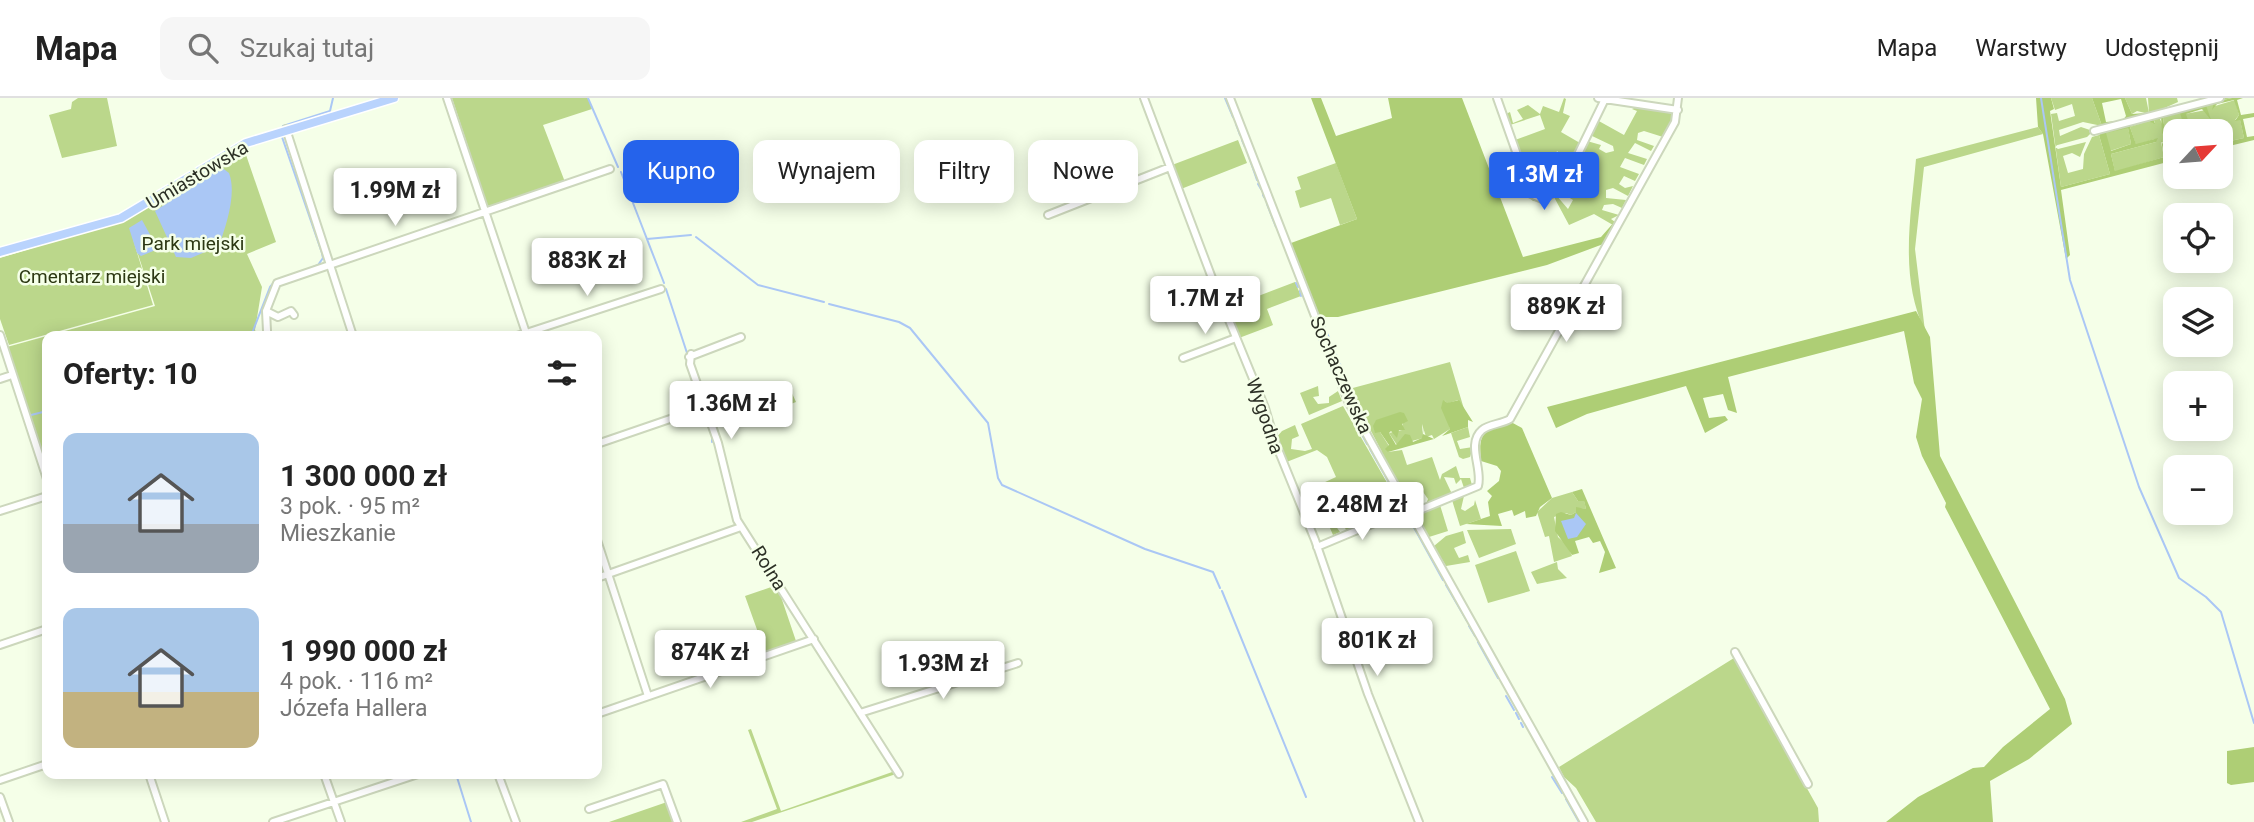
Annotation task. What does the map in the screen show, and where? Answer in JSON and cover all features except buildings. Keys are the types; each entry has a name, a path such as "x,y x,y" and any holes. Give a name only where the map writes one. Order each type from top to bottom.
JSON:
{"main road":[{"name":"Umiastowska","path":"0,252 121,218 246,143 394,98"}],"street":[{"path":"447,98 526,331"},
{"name":"Wygodna","path":"1144,98 1317,547 1368,694 1419,822"},
{"name":"Sochaczewska","path":"1230,98 1348,401 1584,822"},
{"path":"1497,98 1531,194 1542,199 1553,194 1564,183 1601,99 1678,110"},
{"path":"1317,547 1478,486 1475,445 1477,436 1483,428 1510,419 1619,228 1675,122 1678,98"},
{"path":"2094,131 2220,98"},
{"path":"286,129 351,331"},
{"path":"1048,215 1170,167"},
{"path":"267,331 264,321 266,311 277,283 610,169"},
{"path":"536,331 662,289"},
{"path":"266,311 278,317 291,312 294,315"},
{"path":"0,335 42,465"},
{"name":"Rolna","path":"741,337 690,356 741,527 899,774"},
{"path":"1183,358 1236,338"},
{"path":"0,379 12,375"},
{"path":"602,442 705,407"},
{"path":"0,511 42,498"},
{"path":"602,576 741,527"},
{"path":"602,555 648,696"},
{"path":"0,645 42,631"},
{"path":"602,712 814,639"},
{"path":"1735,652 1808,784"},
{"path":"860,713 1018,663"},
{"path":"0,780 42,766"},
{"path":"151,779 165,822"},
{"path":"326,779 341,822"},
{"path":"273,822 402,779"},
{"path":"500,779 516,822"},
{"path":"589,808 664,785 677,822"},
{"path":"0,797 9,822"}],"green space":[{"path":"78,98 107,98 117,146 62,158 49,115 71,109 72,102"},
{"path":"452,98 588,98 592,109 543,125 565,182 488,207"},
{"path":"1311,98 1321,98 1336,136 1392,118 1388,98 1462,98 1523,257 1601,237 1616,220 1620,222 1606,243 1547,265 1338,317 1320,317 1291,243 1357,219"},
{"path":"1564,98 1563,113 1570,116 1561,132 1580,143 1568,160 1557,151 1555,156 1559,159 1556,166 1550,163 1547,168 1560,173 1561,182 1540,198 1534,194 1528,179 1534,176 1532,171 1541,169 1536,155 1527,158 1526,153 1521,155 1515,140 1545,129 1540,115 1510,125 1506,114 1510,112 1513,123 1523,119 1517,110 1528,105 1540,114 1543,106 1559,112"},
{"path":"2036,98 2051,98 2054,109 2050,111 2061,187 2110,174 2099,135 2104,130 2153,118 2155,124 2148,121 2130,127 2136,144 2158,138 2156,142 2111,154 2115,171 2163,157 2163,163 2061,190 2070,255 2066,259 2043,134 2038,127","holes":["2128,128 2131,144 2111,151 2106,133"]},
{"path":"2051,98 2092,98 2102,126 2083,122 2059,130 2060,136 2081,127 2093,131 2087,137 2055,146 2051,114 2057,113 2059,121 2075,116 2072,104 2055,110"},
{"path":"2092,98 2125,98 2132,114 2145,113 2122,121 2126,116 2121,99 2102,103 2106,122 2117,121 2102,126"},
{"path":"2125,98 2146,98 2149,113 2148,98 2177,98 2178,102 2160,110 2211,98 2126,121 2145,113 2137,111 2132,114"},
{"path":"2225,98 2232,98 2214,102 2215,106 2235,100 2239,115 2235,120 2240,119 2244,138 2233,140 2233,119 2187,119 2185,114 2206,110 2206,106 2181,113 2182,119 2160,119 2163,126 2163,157 2115,172 2111,154 2156,142 2155,139 2136,145 2130,127 2148,121 2155,123 2153,118"},
{"path":"2243,98 2237,100 2241,115 2254,113 2254,117 2243,119 2247,137 2254,136 2254,140 2233,145 2233,140 2244,138 2240,120 2235,121 2239,115 2234,100 2217,104 2212,110 2214,102"},
{"path":"2206,105 2211,119 2202,109 2186,114 2188,119 2182,119 2180,113 2163,118 2162,134 2161,116"},
{"path":"1636,107 1668,110 1673,116 1663,137 1644,131 1638,133 1637,140 1654,146 1651,151 1635,143 1628,153 1647,159 1644,165 1625,158 1620,167 1639,174 1635,181 1624,176 1619,184 1625,188 1633,186 1628,196 1613,188 1606,190 1606,198 1626,200 1622,208 1613,204 1604,205 1602,210 1619,215 1611,219 1615,222 1613,225 1594,214 1569,225 1554,197 1543,202 1531,199 1509,140 1532,198 1540,201 1556,195 1568,209 1573,200 1562,193 1569,178 1578,183 1582,176 1595,182 1598,177 1574,168 1580,155 1592,161 1594,157 1582,151 1587,141 1601,145 1599,149 1606,153 1614,151 1613,146 1590,135 1597,120 1624,135 1637,111 1632,109"},
{"path":"2038,127 2043,134 1924,167 1915,249 1925,331 1917,310 1909,268 1916,159"},
{"path":"2128,127 2131,144 2110,151 2105,133"},
{"path":"2099,135 2110,174 2061,187 2056,147 2058,149 2086,142 2080,157 2072,153 2063,156 2068,173 2083,169 2084,154 2092,137"},
{"path":"1238,140 1247,163 1181,189 1172,165"},
{"name":"Park miejski","path":"244,149 276,242 247,254 262,287 256,331 65,331 155,306 132,236 153,305 59,331 42,331 42,336 9,345 0,319 0,258 127,219"},
{"path":"1336,163 1357,219 1340,225 1331,198 1300,208 1295,191 1301,189 1297,177"},
{"path":"1295,282 1301,296 1267,309 1273,325 1239,338 1227,308"},
{"path":"1916,311 1930,337 1940,456 2065,699 2072,724 2029,759 1990,781 1993,822 1886,822 1918,797 1973,768 1984,767 2003,747 2050,709 1945,507 1946,503 1922,456 1916,437 1922,399 1914,383 1904,331 1728,377 1737,413 1728,410 1723,394 1703,398 1709,418 1725,416 1728,420 1705,433 1686,386 1587,414 1556,428 1547,407"},
{"name":"Park miejski","path":"42,337 42,451 7,347"},
{"path":"1450,362 1464,409 1458,400 1446,404 1445,400 1450,429 1434,439 1432,435 1426,437 1422,424 1423,438 1397,445 1389,433 1402,430 1404,413 1380,432 1389,446 1388,452 1402,450 1407,465 1432,457 1440,480 1442,474 1456,466 1460,478 1470,478 1472,485 1464,488 1461,479 1456,484 1454,478 1444,477 1452,494 1426,504 1428,499 1416,482 1407,486 1422,504 1412,507 1403,490 1404,485 1398,486 1349,389"},
{"path":"1318,386 1319,396 1313,397 1318,404 1329,403 1329,397 1338,391 1342,401 1309,415 1300,393"},
{"path":"791,391 796,402 767,413 762,402"},
{"path":"1443,400 1447,403 1459,400 1473,422 1468,420 1468,427 1442,436 1450,429 1441,408"},
{"path":"1343,406 1397,500 1397,512 1346,530 1341,519 1333,516 1330,518 1340,532 1333,535 1321,507 1307,513 1299,494 1336,477 1327,457 1317,450 1284,463 1276,438 1282,431 1295,425 1299,436 1292,439 1291,449 1312,449 1301,424"},
{"path":"1404,413 1408,421 1402,424 1405,430 1399,430 1397,438 1391,431 1389,433 1396,445 1405,434 1410,435 1413,442 1422,438 1424,423 1423,434 1434,439 1388,452 1385,449 1389,445 1380,432 1375,433 1373,426 1376,420"},
{"path":"1511,422 1522,428 1552,498 1540,507 1536,516 1526,518 1525,511 1514,516 1512,510 1498,514 1502,526 1466,524 1490,516 1488,502 1492,496 1487,491 1499,481 1501,471 1497,466 1481,461 1482,438 1489,430"},
{"path":"1468,427 1470,437 1457,441 1460,449 1473,447 1470,457 1463,459 1459,457 1451,433"},
{"path":"1582,489 1616,568 1599,573 1605,552 1600,541 1593,543 1589,537 1575,541 1579,553 1572,555 1555,531 1556,514 1561,512 1571,515 1576,512 1576,507 1586,509 1584,501 1578,501 1572,492"},
{"path":"1572,492 1578,501 1584,500 1586,509 1576,508 1576,512 1571,515 1566,513 1554,517 1558,537 1567,545 1572,556 1554,562 1549,536 1545,537 1537,512 1552,498"},
{"path":"1464,496 1461,509 1465,511 1474,505 1475,500 1481,519 1460,526 1452,500"},
{"path":"1440,505 1448,531 1429,537 1419,518 1424,512"},
{"path":"1511,529 1516,544 1479,558 1467,530"},
{"path":"1463,531 1466,543 1454,548 1459,558 1468,555 1470,562 1446,566 1434,546 1446,536"},
{"path":"1516,551 1530,591 1488,603 1475,565"},
{"path":"1557,562 1558,569 1567,578 1537,584 1531,572"},
{"path":"777,585 796,641 765,652 745,596"},
{"path":"1734,658 1818,808 1819,822 1596,822 1576,788 1564,777 1559,767"},
{"path":"751,729 781,811 895,771 896,774 752,822 741,822 777,809 748,730"},
{"path":"2254,747 2254,782 2231,785 2227,783 2227,751"},
{"path":"667,802 674,822 609,822"}],"water":[{"path":"221,167 229,173 232,190 230,209 219,246 191,258 176,257 155,211"},
{"path":"142,220 158,249 141,256 137,253 129,228"},
{"path":"1576,513 1586,524 1577,537 1568,539 1561,521 1574,518"}],"waterway":[{"path":"283,126 330,111 333,98"},
{"path":"588,98 618,167"},
{"path":"1225,98 1233,117"},
{"path":"2041,98 2070,280 2139,487 2179,578 2206,597 2221,612 2254,723"},
{"path":"1236,124 1240,135"},
{"path":"282,137 323,258 318,265 304,271"},
{"path":"1242,140 1245,147"},
{"path":"1248,154 1257,180"},
{"path":"621,172 664,283"},
{"path":"1258,184 1261,189"},
{"path":"1267,204 1276,227"},
{"path":"647,239 691,235"},
{"path":"696,237 758,285 824,302"},
{"path":"253,331 270,287 276,280"},
{"path":"1296,283 1298,287"},
{"path":"666,289 687,353"},
{"path":"1300,291 1301,296"},
{"path":"829,304 899,322 910,328 988,423 998,478 1002,485 1145,549 1213,572 1220,588"},
{"path":"1322,325 1361,418"},
{"path":"1319,340 1332,372"},
{"path":"1348,409 1367,444"},
{"path":"31,415 42,412"},
{"path":"1370,449 1404,509"},
{"path":"1406,513 1443,580"},
{"path":"1446,585 1467,621"},
{"path":"1222,591 1306,797"},
{"path":"1469,626 1475,636"},
{"path":"1478,642 1498,678"},
{"path":"1506,696 1514,710"},
{"path":"1516,713 1519,719"},
{"path":"1521,723 1523,727"},
{"path":"1552,777 1562,793"},
{"path":"458,779 471,822"},
{"path":"1566,799 1579,822"}],"park label":[{"name":"Cmentarz miejski","path":"92,276"}]}
